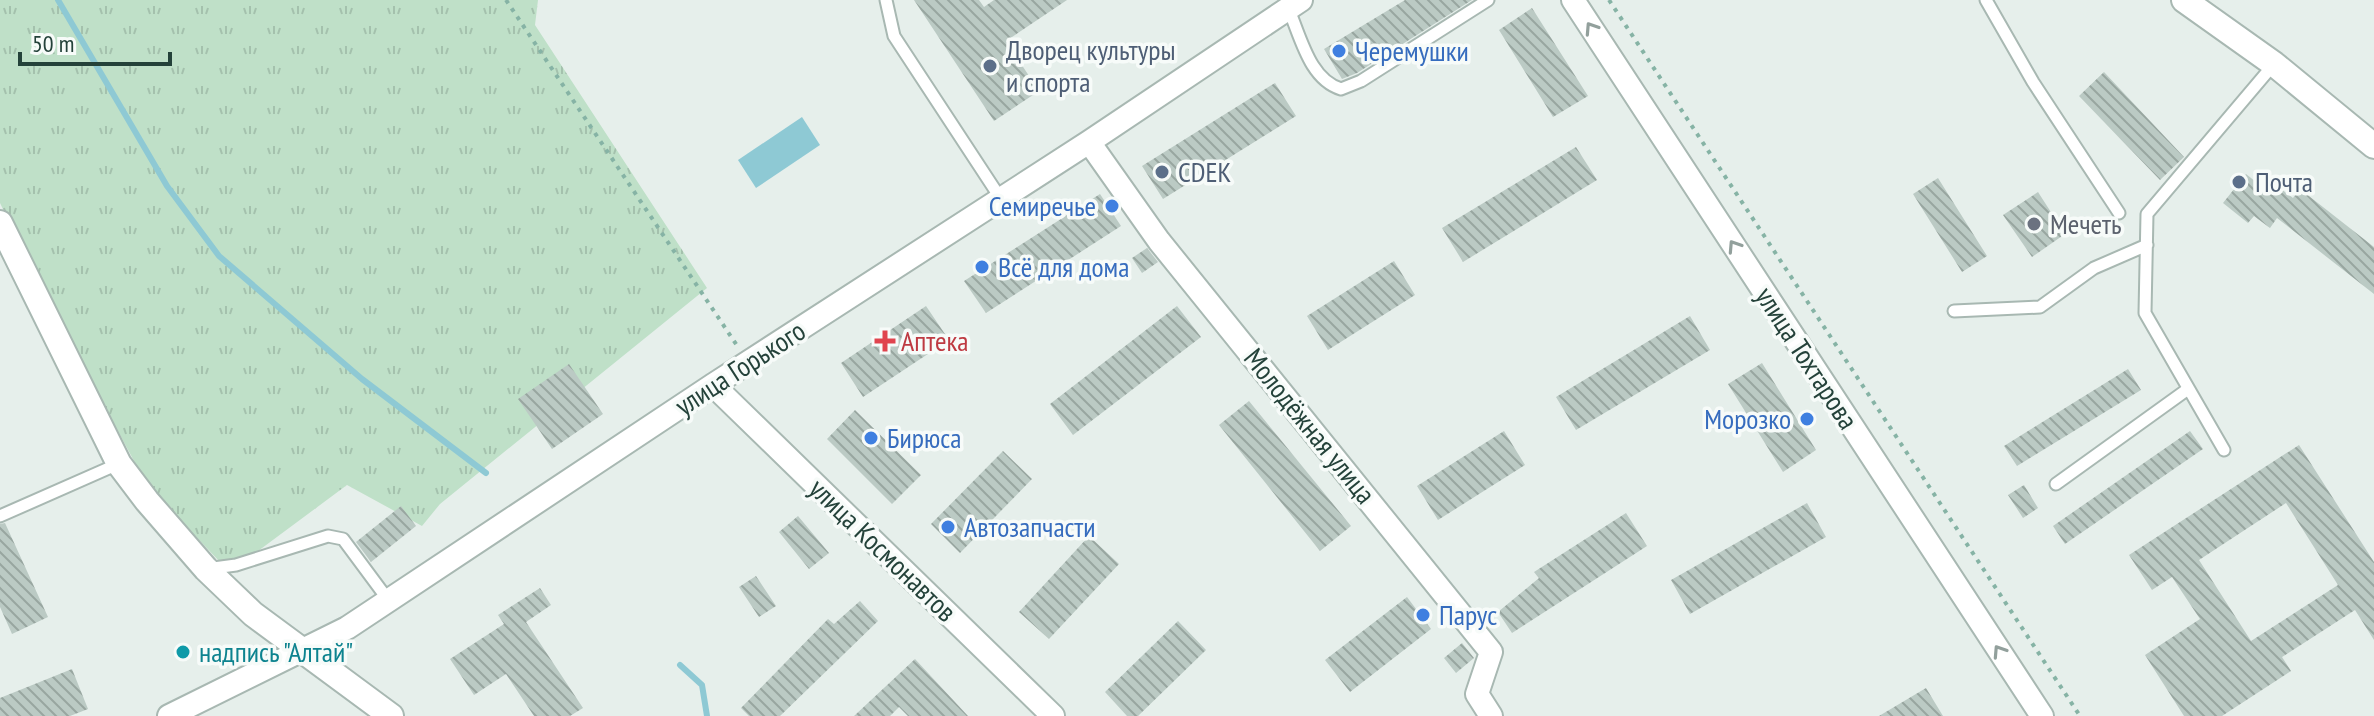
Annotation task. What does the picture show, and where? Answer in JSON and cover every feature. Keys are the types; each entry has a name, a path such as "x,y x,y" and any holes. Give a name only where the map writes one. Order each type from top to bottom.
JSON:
{"street":[{"name":"улица Тохтарова","path":"1573,0 2042,716"},
{"path":"2184,0 2274,64 2374,146"},
{"name":"улица Горького","path":"169,716 347,628 748,362 1089,142 1294,4"},
{"name":"Молодёжная улица","path":"1089,142 1159,241 1491,652 1477,694 1491,716"},
{"path":"0,223 119,464 206,569 253,614 391,716"},
{"name":"улица Космонавтов","path":"713,385 1053,716"}],"lane":[{"path":"886,0 894,36 1001,199"},
{"path":"1294,4 1316,71 1326,84 1341,89 1361,81 1488,0"},
{"path":"1986,0 2033,82 2119,213"},
{"path":"2224,450 2145,313 2147,214 2274,64"},
{"path":"1954,311 2040,307 2094,268 2147,245"},
{"path":"2056,484 2188,389"},
{"path":"0,516 119,464"},
{"path":"206,569 236,565 328,536 343,539 389,601"}],"path":[{"path":"506,0 748,362"},
{"path":"1609,0 2080,716"}],"green space":[{"path":"0,0 538,0 535,25 707,288 440,504 422,526 347,485 242,563 220,562 147,485 45,296 0,203"}],"water":[{"path":"802,117 820,145 756,188 738,160"}],"building":[{"name":"Дворец культуры и спорта","path":"914,0 979,0 984,7 994,0 1067,0 1006,41 1039,91 994,121"},
{"path":"1405,0 1472,0 1357,73 1342,79 1324,49"},
{"path":"1532,8 1588,96 1553,117 1499,30"},
{"path":"2104,72 2184,157 2160,180 2079,96"},
{"path":"1275,83 1296,116 1163,199 1142,166"},
{"path":"1576,147 1597,180 1463,262 1442,228"},
{"path":"2246,174 2271,194 2277,186 2293,198 2300,189 2374,247 2374,294 2277,218 2270,228 2254,216 2248,223 2223,203"},
{"path":"1938,178 1987,256 1962,272 1913,194"},
{"name":"Мечеть","path":"2038,192 2065,234 2032,257 2003,215"},
{"path":"1100,194 1121,226 986,313 964,281"},
{"path":"1147,248 1158,262 1142,273 1132,258"},
{"path":"1394,261 1415,295 1328,350 1307,316"},
{"path":"926,306 949,340 863,397 841,363"},
{"path":"1177,306 1201,337 1073,435 1050,404"},
{"path":"1690,316 1710,350 1576,430 1556,397"},
{"path":"1762,363 1816,450 1783,472 1728,384"},
{"path":"569,364 603,414 552,449 518,399"},
{"path":"2128,369 2141,390 2017,466 2004,446"},
{"path":"1249,401 1351,526 1320,551 1219,425"},
{"path":"855,410 921,475 892,504 827,439"},
{"path":"1504,431 1525,465 1438,520 1417,486"},
{"path":"2190,431 2203,449 2065,544 2053,526"},
{"path":"2299,445 2374,562 2374,640 2355,610 2282,657 2291,671 2222,716 2184,716 2145,655 2200,619 2172,577 2152,590 2129,555","holes":["2286,503 2338,585 2251,641 2199,560"]},
{"path":"1003,451 1032,479 960,553 931,524"},
{"path":"2024,485 2038,508 2023,518 2008,495"},
{"path":"1807,503 1826,537 1690,614 1671,580"},
{"path":"401,506 416,526 371,562 356,542"},
{"path":"1626,513 1647,546 1512,633 1498,612 1539,578 1534,572"},
{"path":"798,516 829,553 809,569 779,532"},
{"path":"5,523 48,617 12,634 0,607 0,524"},
{"path":"1089,536 1119,564 1049,639 1019,612"},
{"path":"756,576 776,606 759,617 739,587"},
{"path":"540,588 551,605 526,622 583,708 570,716 534,716 506,674 474,695 450,659 504,624 498,615"},
{"path":"1407,597 1431,629 1350,692 1325,660"},
{"path":"860,601 878,621 780,716 749,716 741,708 828,619 834,624"},
{"path":"1178,621 1206,650 1138,716 1127,716 1105,692"},
{"path":"1462,643 1474,658 1456,673 1444,658"},
{"path":"915,659 968,716 908,716 899,707 890,716 854,716"},
{"path":"72,669 88,709 70,716 0,716 0,698"},
{"path":"1926,688 1943,716 1879,716"}],"waterway":[{"path":"58,0 167,186 219,256 362,379 486,473"},
{"path":"680,665 702,685 707,716"}],"place":[{"name":"Черемушки","path":"1339,51"},
{"name":"Дворец культуры и спорта","path":"990,66"},
{"name":"CDEK","path":"1162,172"},
{"name":"Почта","path":"2239,182"},
{"name":"Семиречье","path":"1112,206"},
{"name":"Мечеть","path":"2034,224"},
{"name":"Всё для дома","path":"982,267"},
{"name":"Аптека","path":"885,341"},
{"name":"Морозко","path":"1807,419"},
{"name":"Бирюса","path":"871,438"},
{"name":"Автозапчасти","path":"948,527"},
{"name":"Парус","path":"1423,615"},
{"name":"надпись \"Алтай\"","path":"183,652"}]}
